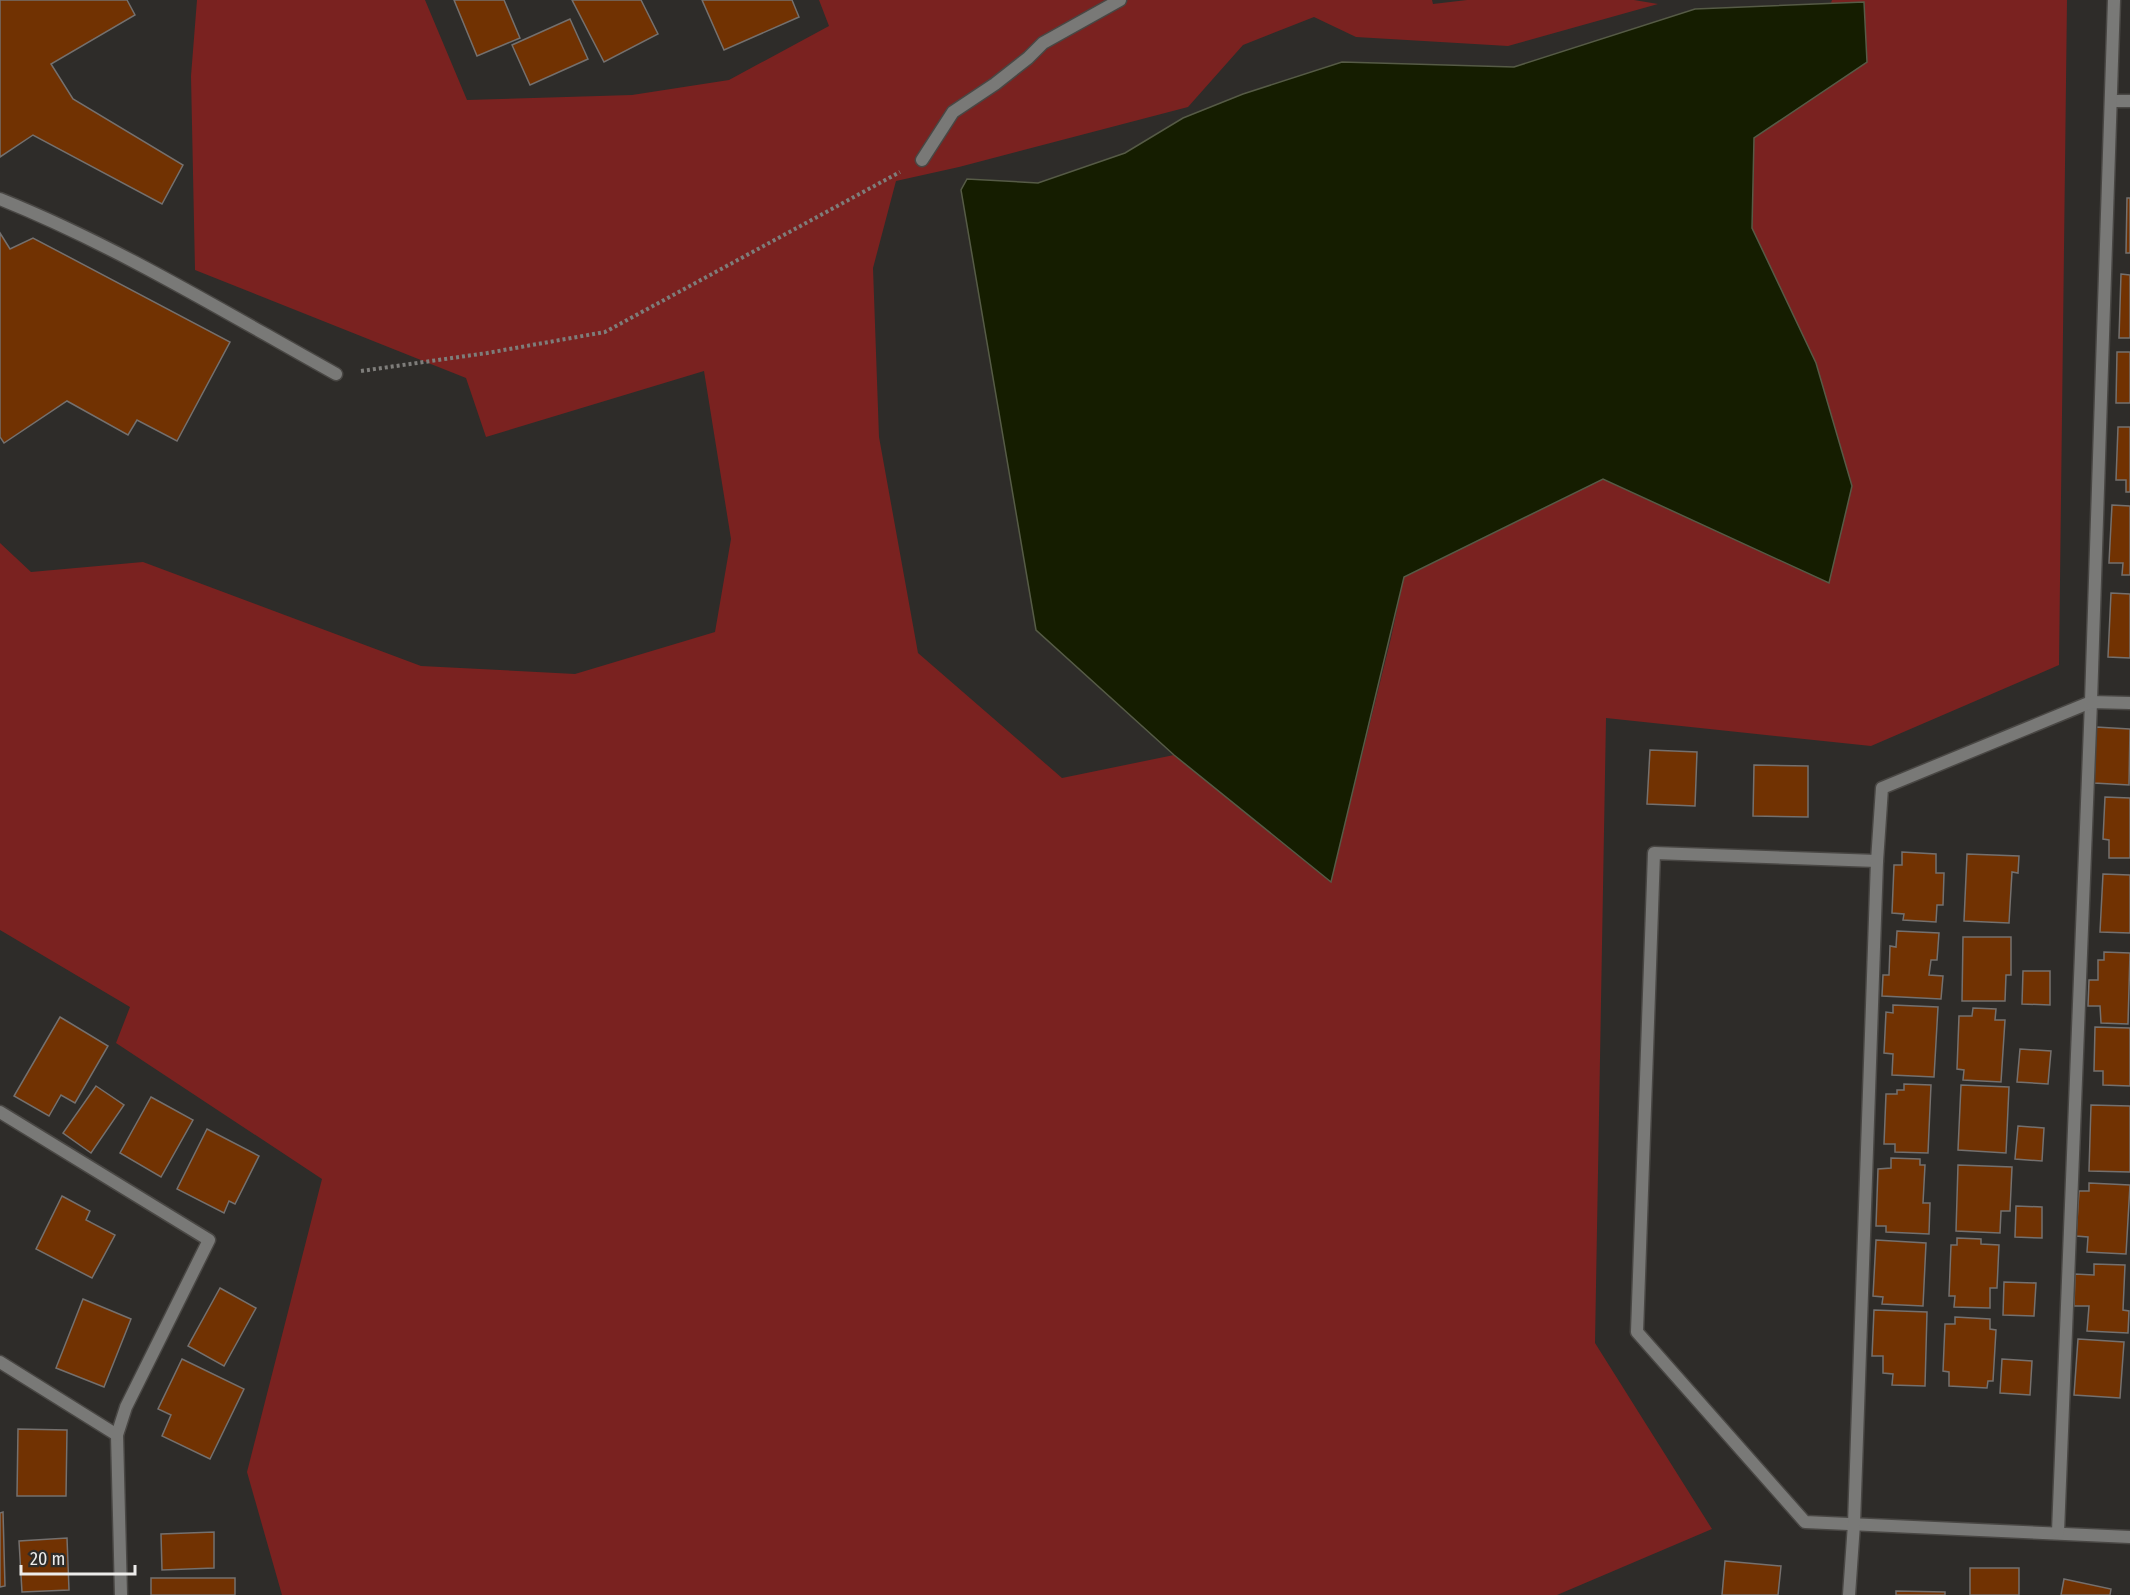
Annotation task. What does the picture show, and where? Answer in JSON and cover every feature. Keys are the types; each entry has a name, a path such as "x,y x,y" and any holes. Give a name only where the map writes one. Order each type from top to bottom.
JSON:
{"street":[{"path":"922,160 953,112 995,84 1028,58 1043,42 1120,0"},
{"path":"2058,1532 2091,702 2114,0"},
{"path":"2112,101 2130,101"},
{"path":"0,199 52,220 336,374"},
{"path":"1849,1595 1854,1524 1877,861 1882,788 2091,702 2130,703"},
{"path":"1877,861 1654,853 1637,1332 1805,1522 2130,1537"},
{"path":"0,1112 209,1240 126,1407 117,1434 121,1595"},
{"path":"0,1362 117,1434"}],"path":[{"path":"336,374 487,353 605,332 922,160"}],"shaded area":[{"path":"197,0 425,0 467,100 632,95 729,80 829,26 819,0 1432,0 1433,4 1467,0 1634,0 1658,4 1508,46 1356,37 1314,17 1243,45 1188,107 959,167 896,181 873,268 879,437 918,653 1062,778 1174,755 1331,881 1404,577 1603,479 1829,582 1816,363 1752,228 1754,138 1867,62 1864,3 1831,3 1832,0 2067,0 2059,665 1871,746 1606,718 1595,1343 1712,1529 1557,1595 282,1595 247,1472 322,1179 116,1043 130,1007 0,930 0,543 31,572 143,562 421,666 575,674 715,632 731,539 704,371 486,437 466,378 195,270 191,76"},
{"path":"1864,2 1867,62 1754,138 1752,228 1816,363 1852,486 1829,583 1603,479 1404,577 1331,882 1174,755 1036,630 961,190 967,179 1038,183 1125,153 1183,118 1243,94 1342,62 1514,67 1695,9"}],"building":[{"path":"0,0 127,0 135,15 51,64 73,99 183,165 162,204 33,135 0,157"},
{"path":"454,0 504,0 520,38 477,56"},
{"path":"572,0 641,0 658,34 604,62"},
{"path":"702,0 792,0 799,17 724,50"},
{"path":"570,19 588,59 530,85 512,45"},
{"path":"2127,198 2130,198 2130,253 2126,253"},
{"path":"0,233 10,249 33,238 230,342 177,441 137,420 128,435 67,401 4,443 0,437"},
{"path":"2121,274 2130,275 2130,338 2119,338"},
{"path":"2117,352 2130,352 2130,403 2116,403"},
{"path":"2118,427 2130,427 2130,492 2126,492 2126,480 2116,480"},
{"path":"2112,505 2130,506 2130,575 2122,575 2123,563 2109,563"},
{"path":"2111,593 2130,594 2130,658 2108,657"},
{"path":"2096,727 2130,729 2129,785 2094,783"},
{"path":"1650,750 1697,752 1695,806 1647,804"},
{"path":"1754,765 1808,766 1808,817 1753,816"},
{"path":"2105,797 2130,798 2130,858 2109,858 2109,840 2103,839"},
{"path":"1902,852 1936,854 1936,873 1944,873 1943,905 1937,905 1936,922 1903,920 1904,914 1892,913 1894,865 1902,865"},
{"path":"1967,854 2019,856 2018,873 2012,872 2009,923 1964,921"},
{"path":"2103,874 2130,875 2130,933 2100,932"},
{"path":"1897,931 1939,933 1937,960 1931,960 1929,975 1943,976 1941,999 1882,996 1883,975 1889,975 1890,946 1896,947"},
{"path":"1963,937 2011,937 2011,975 2006,975 2005,1001 1962,1001"},
{"path":"2104,952 2130,953 2128,1024 2101,1023 2100,1006 2088,1006 2089,980 2098,980 2098,960 2104,960"},
{"path":"2023,971 2050,971 2050,1005 2022,1004"},
{"path":"1893,1005 1938,1007 1934,1077 1892,1075 1893,1054 1884,1053 1886,1012 1893,1013"},
{"path":"1973,1008 1996,1009 1995,1020 2005,1020 2001,1082 1963,1080 1964,1070 1957,1069 1959,1016 1972,1016"},
{"path":"60,1017 108,1046 75,1103 61,1095 49,1116 14,1096"},
{"path":"2095,1027 2130,1028 2130,1086 2103,1085 2103,1071 2094,1071"},
{"path":"2020,1049 2051,1051 2048,1084 2017,1082"},
{"path":"1904,1084 1931,1085 1928,1153 1895,1152 1895,1144 1884,1144 1886,1094 1897,1094 1897,1090 1904,1090"},
{"path":"1961,1085 2009,1087 2006,1153 1958,1150"},
{"path":"96,1086 124,1105 91,1153 63,1133"},
{"path":"151,1097 193,1120 161,1177 120,1153"},
{"path":"2091,1105 2130,1106 2130,1172 2089,1171"},
{"path":"2018,1126 2044,1128 2042,1161 2015,1159"},
{"path":"207,1129 259,1156 235,1204 229,1201 224,1213 177,1189"},
{"path":"1891,1158 1920,1159 1920,1165 1925,1165 1923,1203 1930,1203 1929,1234 1886,1232 1886,1226 1876,1226 1878,1169 1891,1168"},
{"path":"1958,1165 2012,1167 2010,1211 2001,1211 2000,1233 1956,1231"},
{"path":"2089,1183 2130,1185 2126,1254 2087,1252 2088,1237 2076,1236 2079,1191 2089,1191"},
{"path":"62,1196 90,1211 86,1220 115,1235 92,1278 36,1249"},
{"path":"2016,1206 2042,1207 2042,1238 2015,1237"},
{"path":"1957,1238 1981,1239 1981,1244 1999,1245 1997,1288 1990,1288 1990,1308 1954,1307 1955,1296 1949,1296 1951,1245 1957,1245"},
{"path":"1876,1240 1926,1243 1923,1306 1882,1304 1883,1297 1873,1296"},
{"path":"2094,1264 2125,1265 2123,1310 2129,1311 2128,1333 2087,1331 2089,1306 2074,1306 2075,1274 2094,1275"},
{"path":"2004,1282 2036,1283 2034,1316 2003,1315"},
{"path":"220,1288 256,1308 224,1366 188,1346"},
{"path":"83,1299 131,1319 104,1387 56,1368"},
{"path":"1874,1310 1927,1312 1925,1386 1892,1385 1893,1374 1883,1373 1883,1356 1872,1356"},
{"path":"1955,1317 1990,1319 1990,1329 1996,1330 1993,1381 1988,1381 1987,1388 1949,1386 1949,1372 1943,1371 1945,1324 1955,1324"},
{"path":"2078,1339 2124,1342 2120,1398 2074,1395"},
{"path":"182,1359 244,1389 210,1459 162,1436 171,1415 158,1409"},
{"path":"2002,1359 2032,1361 2030,1395 2000,1393"},
{"path":"18,1429 67,1430 66,1496 17,1496"},
{"path":"3,1512 5,1586 0,1587 0,1513"},
{"path":"214,1532 214,1568 162,1570 161,1534"},
{"path":"67,1538 69,1590 22,1592 19,1541"},
{"path":"1725,1561 1781,1566 1778,1595 1722,1595"},
{"path":"1970,1568 2019,1568 2019,1595 1970,1595"},
{"path":"151,1578 235,1578 235,1595 151,1595"},
{"path":"2064,1579 2111,1589 2110,1595 2061,1595"},
{"path":"1896,1591 1945,1592 1945,1595 1896,1595"}]}
